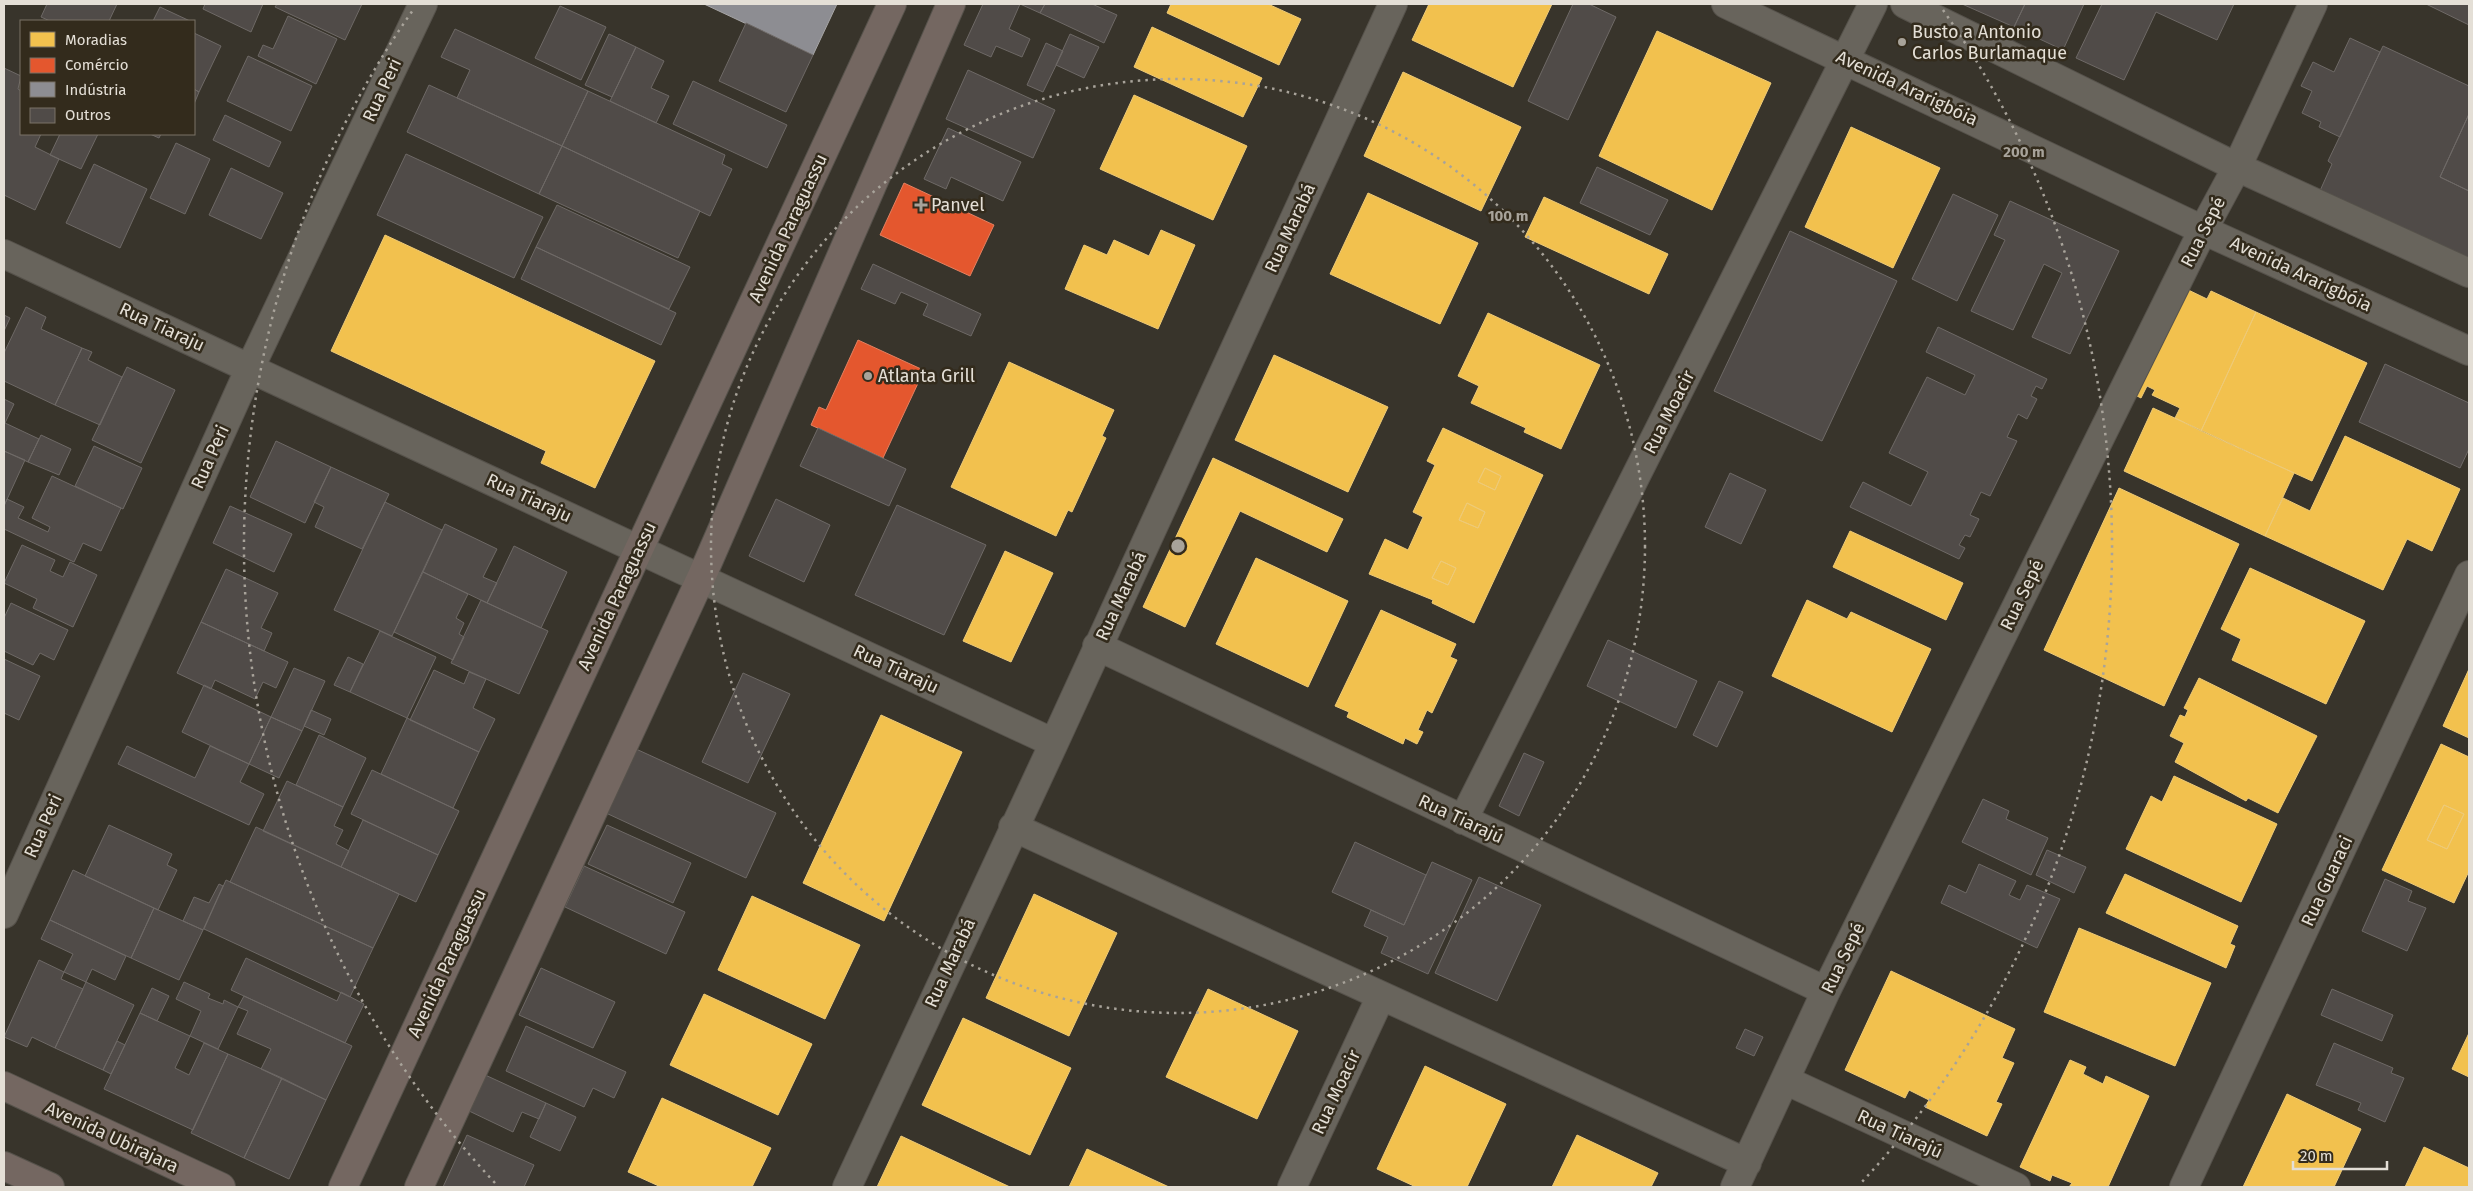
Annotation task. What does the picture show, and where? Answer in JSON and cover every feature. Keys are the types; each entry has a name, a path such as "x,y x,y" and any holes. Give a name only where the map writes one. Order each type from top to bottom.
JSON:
{"main road":[{"name":"Avenida Paraguassu","path":"343,1187 892,4"},
{"path":"418,1187 701,578 951,4"},
{"name":"Avenida Ubirajara","path":"4,1086 221,1187"},
{"path":"4,1166 50,1187"}],"street":[{"name":"Rua Peri","path":"4,914 250,368 422,4"},
{"name":"Rua Marabá","path":"847,1187 1393,4"},
{"name":"Avenida Ararigbóia","path":"1726,4 1846,59 2203,230 2469,351"},
{"name":"Rua Moacir","path":"1463,820 1873,4"},
{"path":"1904,4 2237,167 2469,273"},
{"name":"Rua Sepé","path":"1736,1187 1826,992 2203,230 2237,167 2313,4"},
{"name":"Rua Tiaraju","path":"4,254 1054,742"},
{"name":"Rua Guaraci","path":"2184,1187 2469,575"},
{"name":"Rua Tiarajú","path":"1098,646 1826,992"},
{"path":"1014,827 1747,1163"},
{"name":"Rua Moacir","path":"1292,1187 1380,996"},
{"name":"Rua Tiarajú","path":"1785,1080 2016,1187"}],"building: Moradias":[{"path":"1171,4 1268,4 1301,19 1279,65 1167,13"},
{"path":"1429,4 1552,4 1513,87 1412,40"},
{"path":"1152,27 1262,78 1243,117 1134,67"},
{"path":"1657,31 1771,83 1712,210 1599,156"},
{"path":"1403,72 1521,127 1481,211 1364,156"},
{"path":"1134,95 1247,146 1213,220 1100,169"},
{"path":"1851,127 1940,168 1893,268 1805,227"},
{"path":"1368,193 1478,243 1440,324 1330,274"},
{"path":"1544,197 1668,254 1649,294 1525,237"},
{"path":"1161,230 1195,245 1158,329 1065,289 1084,245 1107,255 1114,240 1149,256"},
{"path":"385,235 655,361 595,488 541,463 546,451 331,351"},
{"path":"2180,286 2207,299 2211,291 2256,312 2201,431 2175,418 2180,408 2152,395 2155,390 2147,386 2141,398 2129,392 2138,395 2140,388 2133,384"},
{"path":"2256,312 2367,363 2312,481 2201,431"},
{"path":"1488,313 1600,365 1561,449 1524,432 1526,428 1471,403 1479,386 1458,376"},
{"path":"1274,355 1388,407 1348,492 1235,440"},
{"path":"1009,362 1114,410 1102,436 1106,438 1072,512 1068,510 1056,536 951,487"},
{"path":"2153,408 2294,473 2265,536 2124,471"},
{"path":"1443,428 1543,475 1474,623 1432,603 1433,600 1369,574 1385,539 1408,550 1423,517 1413,512 1435,465 1427,461","holes":["1485,468 1501,476 1495,490 1478,482","1467,503 1485,512 1478,528 1459,520","1441,561 1456,568 1448,585 1432,578"]},
{"path":"2345,436 2460,489 2432,551 2407,539 2383,590 2265,536 2283,498 2310,511"},
{"path":"1213,458 1343,519 1327,552 1240,511 1185,627 1143,607"},
{"path":"1485,468 1501,476 1495,490 1478,482"},
{"path":"2119,488 2239,544 2164,706 2044,650"},
{"path":"1467,503 1485,512 1478,528 1459,520"},
{"path":"1850,531 1963,583 1946,620 1833,567"},
{"path":"1005,551 1053,573 1011,662 963,641"},
{"path":"1256,558 1348,601 1308,687 1216,644"},
{"path":"1441,561 1456,568 1448,585 1432,578"},
{"path":"2250,568 2365,621 2326,704 2232,660 2241,639 2221,629"},
{"path":"1807,600 1847,619 1851,612 1931,649 1892,732 1772,676"},
{"path":"1381,610 1456,644 1450,657 1457,660 1432,713 1427,710 1418,730 1423,732 1417,744 1405,738 1403,744 1347,717 1349,712 1335,706"},
{"path":"2469,669 2469,738 2443,726"},
{"path":"2199,678 2317,736 2278,813 2248,798 2246,801 2175,762 2184,743 2170,736 2180,715 2185,717 2188,710 2184,708"},
{"path":"881,715 962,752 884,921 803,883"},
{"path":"2441,744 2469,757 2469,871 2454,903 2382,870","holes":["2444,805 2464,814 2447,849 2427,840"]},
{"path":"2174,776 2277,824 2241,902 2126,849 2151,796 2162,802"},
{"path":"2444,805 2464,814 2447,849 2427,840"},
{"path":"2125,874 2238,926 2230,944 2235,946 2226,968 2106,913"},
{"path":"1034,894 1117,933 1069,1036 986,998"},
{"path":"752,896 860,945 825,1019 718,970"},
{"path":"2079,928 2211,983 2175,1066 2044,1012"},
{"path":"1891,971 2015,1029 2002,1058 2014,1063 1996,1102 2002,1104 1987,1136 1925,1107 1929,1100 1909,1090 1905,1098 1845,1070"},
{"path":"1208,989 1298,1031 1257,1119 1166,1077"},
{"path":"704,994 812,1044 778,1115 670,1065"},
{"path":"963,1018 1071,1068 1030,1155 922,1105"},
{"path":"2469,1033 2469,1077 2452,1069"},
{"path":"2070,1060 2086,1067 2083,1074 2103,1084 2106,1076 2149,1096 2108,1187 2069,1187 2072,1183 2052,1175 2050,1181 2020,1167"},
{"path":"1425,1066 1506,1104 1467,1187 1416,1187 1377,1169"},
{"path":"2287,1094 2361,1129 2334,1187 2243,1187"},
{"path":"662,1098 771,1148 752,1187 661,1187 628,1172"},
{"path":"1577,1135 1658,1173 1651,1187 1552,1187"},
{"path":"901,1136 1010,1187 877,1187"},
{"path":"2424,1147 2469,1168 2469,1187 2405,1187"},
{"path":"1087,1149 1169,1187 1069,1187"}],"building: Comércio":[{"path":"904,183 994,225 970,276 880,235"},
{"path":"858,340 932,374 928,383 920,379 883,458 811,425 819,407 826,410"}],"building: Indústria":[{"path":"704,4 837,4 813,55"}],"building: Outros":[{"path":"47,4 117,4 109,20 48,20 41,17"},
{"path":"205,4 263,4 251,32 203,9"},
{"path":"277,4 362,4 345,40 275,7"},
{"path":"983,4 1020,4 1009,29 1030,39 1022,57 996,46 991,57 964,45"},
{"path":"1020,4 1045,4 1040,13"},
{"path":"1045,4 1092,4 1117,15 1104,43 1040,13"},
{"path":"1573,4 1589,4 1616,17 1568,120 1528,101"},
{"path":"1962,4 2025,4 2014,27"},
{"path":"2025,4 2084,4 2063,50 2014,27"},
{"path":"2102,4 2234,4 2217,40 2156,12 2124,80 2076,58"},
{"path":"2426,4 2469,4 2469,25"},
{"path":"560,6 606,27 581,80 535,58"},
{"path":"160,7 188,20 154,20"},
{"path":"288,16 337,39 316,84 258,56 263,45 273,49"},
{"path":"746,23 813,55 786,112 719,81"},
{"path":"455,29 588,91 562,146 457,98 470,70 441,57"},
{"path":"195,33 221,46 199,92 195,90"},
{"path":"609,34 636,47 612,97 585,85"},
{"path":"1070,34 1099,47 1084,78 1056,65"},
{"path":"2350,38 2380,52 2340,137 2319,127 2321,122 2302,113 2312,91 2301,86 2313,62 2334,72"},
{"path":"1046,43 1063,51 1043,92 1027,85"},
{"path":"2383,46 2469,86 2469,114 2440,177 2469,191 2469,263 2319,193 2332,164 2328,161"},
{"path":"636,47 664,61 651,88 669,96 656,123 610,101"},
{"path":"248,56 312,86 291,131 227,101"},
{"path":"4,68 20,76 18,89 20,90 20,135 41,135 35,147 59,159 35,210 4,195"},
{"path":"968,70 1055,110 1033,158 946,119"},
{"path":"693,81 787,125 767,168 673,124"},
{"path":"429,85 562,146 539,194 407,132"},
{"path":"195,90 199,92 195,102"},
{"path":"588,91 725,155 722,164 732,169 710,216 562,146"},
{"path":"2469,114 2469,191 2440,177"},
{"path":"225,115 281,142 269,167 213,140"},
{"path":"948,128 1021,162 1003,201 951,177 946,189 924,179"},
{"path":"60,135 98,135 81,169 50,155"},
{"path":"176,143 210,159 185,214 150,198"},
{"path":"562,146 700,211 678,258 539,194"},
{"path":"406,154 543,217 514,278 377,215"},
{"path":"94,164 147,189 120,248 66,223"},
{"path":"1597,167 1668,200 1650,235 1580,203"},
{"path":"231,168 283,193 261,239 209,215"},
{"path":"1953,194 1998,215 1957,301 1912,279"},
{"path":"2010,201 2119,251 2070,354 2032,337 2062,273 2044,264 2013,330 1971,311 2005,240 1994,235"},
{"path":"557,205 690,267 669,309 536,247"},
{"path":"1790,231 1897,281 1822,441 1714,391"},
{"path":"536,247 676,313 661,345 521,279"},
{"path":"873,264 981,314 971,336 923,315 928,304 901,292 895,304 861,289"},
{"path":"26,307 46,317 41,329 82,348 55,405 4,381 4,353"},
{"path":"4,315 10,318 4,331"},
{"path":"1938,327 2047,379 2042,389 2036,386 2031,396 2037,399 2027,419 2018,414 2007,437 2017,441 1990,496 1981,492 1970,515 1979,519 1970,537 1965,535 1959,545 1965,548 1959,559 1850,507 1863,482 1911,506 1928,472 1889,453 1927,377 1965,395 1975,375 1926,352"},
{"path":"82,348 92,352 88,360 122,377 100,425 55,405"},
{"path":"2385,364 2469,403 2469,449 2460,468 2359,422"},
{"path":"127,367 175,390 141,463 92,440"},
{"path":"4,399 14,404 5,423 39,439 28,462 4,451"},
{"path":"818,428 906,469 889,506 800,466"},
{"path":"41,435 71,449 59,475 28,462"},
{"path":"276,441 331,467 305,523 250,497"},
{"path":"94,446 142,468 123,509 75,486"},
{"path":"4,451 25,460 4,506"},
{"path":"331,467 389,494 362,549 315,527 324,507 314,502"},
{"path":"1730,473 1766,490 1741,544 1705,527"},
{"path":"52,476 121,508 101,551 83,543 74,562 4,529 4,506 7,499 24,507 18,518 48,532 50,527 32,518"},
{"path":"776,499 830,525 804,582 749,556"},
{"path":"385,502 442,530 392,636 334,610"},
{"path":"897,505 986,545 944,635 855,595"},
{"path":"230,506 292,534 274,572 213,543"},
{"path":"445,524 497,549 483,577 497,583 487,603 423,572"},
{"path":"22,545 55,560 50,571 63,577 70,562 97,575 73,627 33,608 37,599 4,583"},
{"path":"514,546 567,572 541,628 487,603"},
{"path":"226,569 278,593 261,628 272,633 264,651 201,622"},
{"path":"423,572 468,594 456,618 464,623 459,634 464,637 453,660 394,632"},
{"path":"481,600 548,631 519,694 451,663"},
{"path":"11,603 68,630 54,660 40,653 33,665 4,651 4,618"},
{"path":"201,622 288,662 276,688 263,682 255,699 215,680 211,689 177,673"},
{"path":"380,631 436,657 407,718 350,692"},
{"path":"1608,640 1697,681 1676,728 1587,686"},
{"path":"348,657 363,664 350,692 334,685"},
{"path":"4,659 40,676 19,720 4,713"},
{"path":"294,668 325,681 302,731 271,717"},
{"path":"434,670 464,684 469,672 486,679 473,708 495,719 479,752 410,720"},
{"path":"743,673 790,694 748,783 702,762"},
{"path":"1719,681 1743,692 1717,747 1693,735"},
{"path":"204,685 271,717 249,764 182,732"},
{"path":"311,710 331,719 324,735 304,726"},
{"path":"271,717 302,731 279,778 249,764"},
{"path":"407,718 479,752 453,808 381,774"},
{"path":"319,735 366,758 343,807 296,785"},
{"path":"127,746 195,778 210,746 249,764 240,782 264,794 249,825 118,764"},
{"path":"636,749 776,813 746,878 606,813"},
{"path":"1524,753 1544,762 1519,816 1499,806"},
{"path":"372,770 459,811 438,855 351,814"},
{"path":"287,781 343,807 334,826 343,830 336,844 349,851 341,867 263,831"},
{"path":"1983,799 2009,811 2006,819 2048,838 2031,875 1962,842"},
{"path":"363,820 438,855 416,902 341,867"},
{"path":"109,825 172,854 167,865 177,870 158,910 85,876"},
{"path":"607,825 691,863 673,903 588,864"},
{"path":"256,827 399,894 373,948 230,882"},
{"path":"1355,842 1426,875 1404,925 1332,892"},
{"path":"2047,850 2086,867 2074,893 2036,875"},
{"path":"1432,862 1472,880 1428,974 1381,953 1388,937 1364,926 1371,910 1404,925"},
{"path":"1979,864 2016,881 2009,895 2020,900 2027,885 2060,899 2037,948 1941,903 1949,885 1966,893"},
{"path":"584,866 685,912 666,954 565,907"},
{"path":"73,870 154,908 131,958 50,920"},
{"path":"1479,877 1541,905 1497,1001 1435,973"},
{"path":"2385,879 2412,891 2408,901 2426,908 2407,951 2362,931"},
{"path":"226,880 373,948 350,997 204,929"},
{"path":"219,884 223,886 203,930 183,921 194,897 209,903"},
{"path":"154,908 203,930 179,980 131,958"},
{"path":"50,920 126,956 115,980 92,969 86,982 64,972 73,954 41,939"},
{"path":"246,958 337,1001 341,992 364,1004 345,1043 231,990"},
{"path":"39,960 64,972 61,979 83,989 55,1048 32,1037 27,1047 4,1037"},
{"path":"541,968 615,1002 593,1048 519,1015"},
{"path":"86,982 134,1005 103,1070 55,1048"},
{"path":"184,982 210,994 208,998 223,1004 224,1000 238,1007 218,1049 190,1036 201,1011 176,999"},
{"path":"152,988 169,996 157,1021 140,1013"},
{"path":"2332,989 2393,1015 2382,1041 2321,1015"},
{"path":"244,996 352,1046 326,1100 261,1069 271,1049 237,1034 248,1011 238,1007"},
{"path":"140,1013 190,1036 175,1068 189,1075 204,1043 228,1054 193,1130 104,1089"},
{"path":"526,1026 626,1072 614,1098 593,1088 584,1107 506,1071"},
{"path":"1745,1029 1763,1037 1754,1056 1736,1048"},
{"path":"117,1041 125,1045 111,1074 103,1070"},
{"path":"2334,1043 2393,1068 2391,1073 2404,1078 2385,1122 2358,1110 2361,1103 2316,1085"},
{"path":"228,1054 282,1078 244,1158 191,1133"},
{"path":"483,1074 546,1103 539,1119 522,1112 513,1132 467,1110"},
{"path":"282,1078 326,1100 289,1179 244,1158"},
{"path":"546,1103 576,1117 560,1151 530,1137"},
{"path":"467,1135 534,1165 524,1187 443,1187"}],"place":[{"name":"Busto a Antonio Carlos Burlamaque","path":"1902,42"},
{"name":"Panvel","path":"921,205"},
{"name":"Atlanta Grill","path":"868,376"}]}
